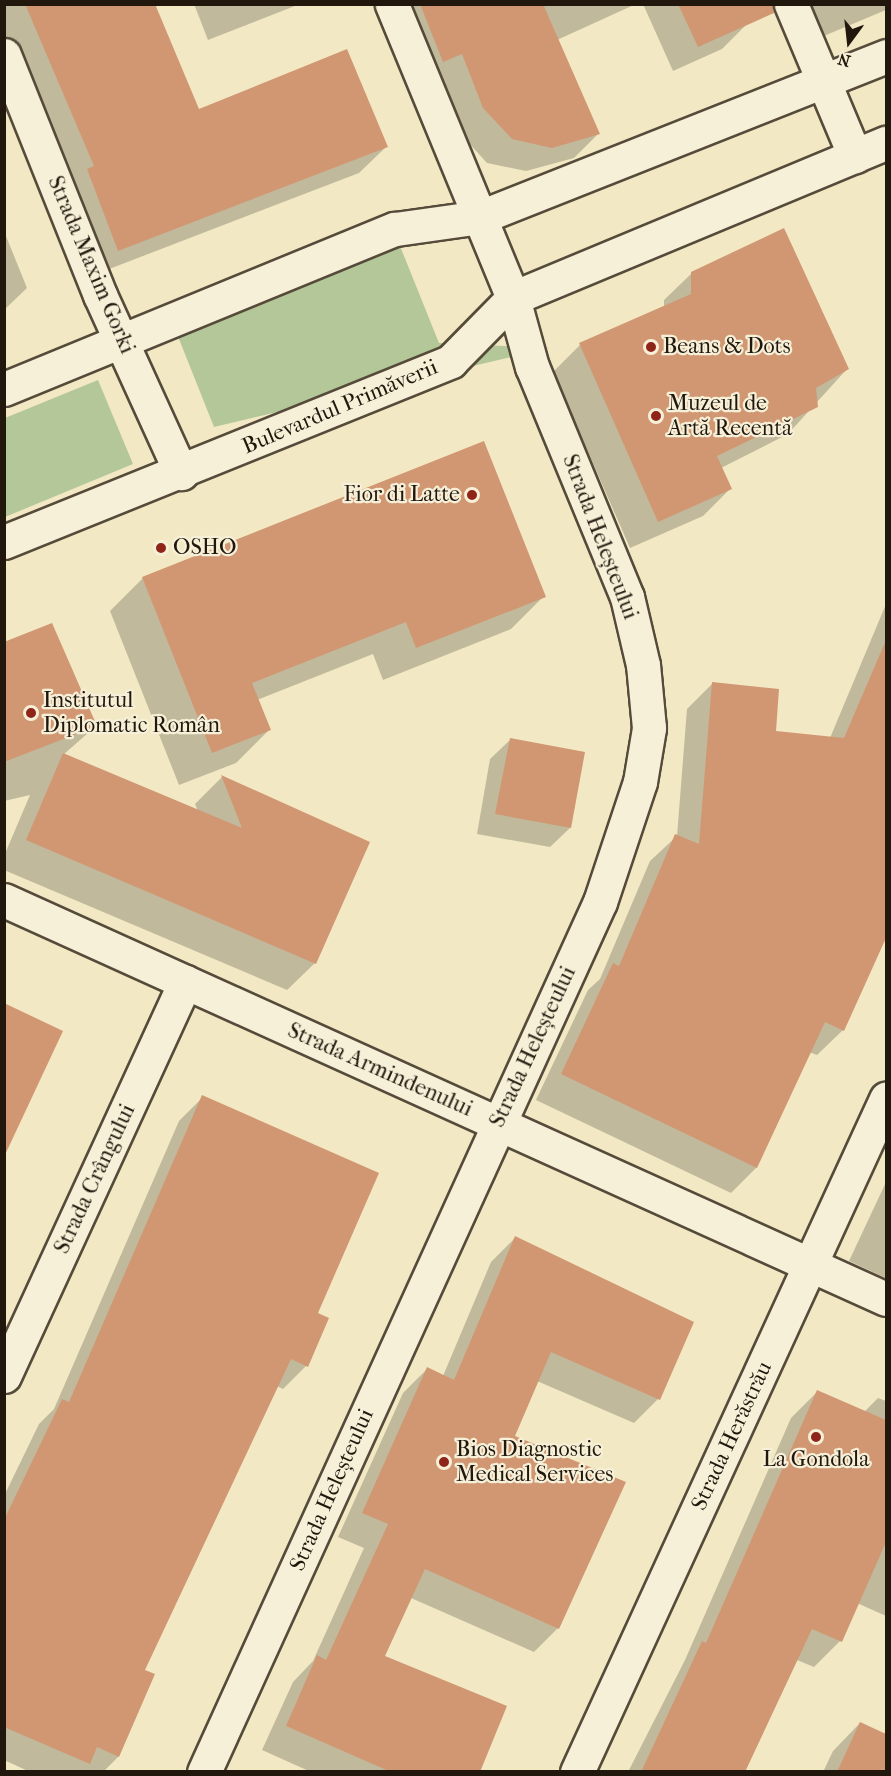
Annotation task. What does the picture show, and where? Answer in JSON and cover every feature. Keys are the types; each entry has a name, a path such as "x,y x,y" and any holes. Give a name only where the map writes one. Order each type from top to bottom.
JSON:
{"street":[{"name":"Strada Heleșteului","path":"204,1772 600,902 640,782 649,728 643,665 627,597 532,367 513,298 392,4"},
{"path":"791,4 855,156"},
{"name":"Strada Maxim Gorki","path":"4,55 123,342 181,473"},
{"path":"4,389 395,229 480,218 886,56"},
{"name":"Bulevardul Primăverii","path":"4,542 181,473 451,361 513,298 886,142"},
{"name":"Strada Armindenului","path":"4,900 886,1299"},
{"name":"Strada Crângului","path":"4,1376 185,982"},
{"name":"Strada Herăstrău","path":"577,1772 886,1100"}],"green space":[{"path":"400,246 439,343 549,348 214,427 177,334"},
{"path":"98,380 133,464 5,517 5,418"}],"building":[{"path":"25,4 155,4 199,109 347,49 388,147 118,251 87,169 94,166"},
{"path":"420,4 543,4 600,134 552,148 512,139 483,108 462,54 443,62"},
{"path":"678,4 773,4 774,13 698,47"},
{"path":"784,228 849,369 816,388 818,407 717,456 732,489 658,522 579,343 691,294 691,272"},
{"path":"484,441 546,597 416,648 406,622 252,683 271,730 212,753 142,577"},
{"name":"Institutul Diplomatic Român","path":"52,623 97,726 4,762 4,642"},
{"path":"886,640 886,938 844,1031 825,1022 757,1168 561,1074 613,963 619,966 675,834 699,844 712,682 779,689 776,731 844,738"},
{"path":"510,738 585,752 571,828 495,814"},
{"path":"63,753 242,828 221,775 370,842 316,964 26,840"},
{"path":"4,1003 63,1031 4,1157"},
{"path":"202,1095 379,1173 318,1313 329,1318 308,1367 291,1359 145,1670 155,1674 119,1757 97,1747 90,1764 4,1727 4,1520 62,1399 69,1402"},
{"path":"515,1236 694,1322 660,1400 551,1352 515,1436 626,1482 559,1629 425,1569 385,1656 507,1706 480,1772 391,1772 286,1726 317,1655 326,1660 388,1524 362,1513 427,1367 454,1380"},
{"path":"817,1390 886,1420 886,1542 842,1642 812,1629 745,1772 641,1772 702,1641 706,1643"},
{"path":"860,1722 886,1734 886,1772 837,1772"}],"place":[{"name":"Beans & Dots","path":"651,347"},
{"name":"Muzeul de Artă Recentă","path":"656,416"},
{"name":"Fior di Latte","path":"472,495"},
{"name":"OSHO","path":"161,548"},
{"name":"Institutul Diplomatic Român","path":"31,713"},
{"name":"La Gondola","path":"816,1437"},
{"name":"Bios Diagnostic Medical Services","path":"444,1462"}]}
